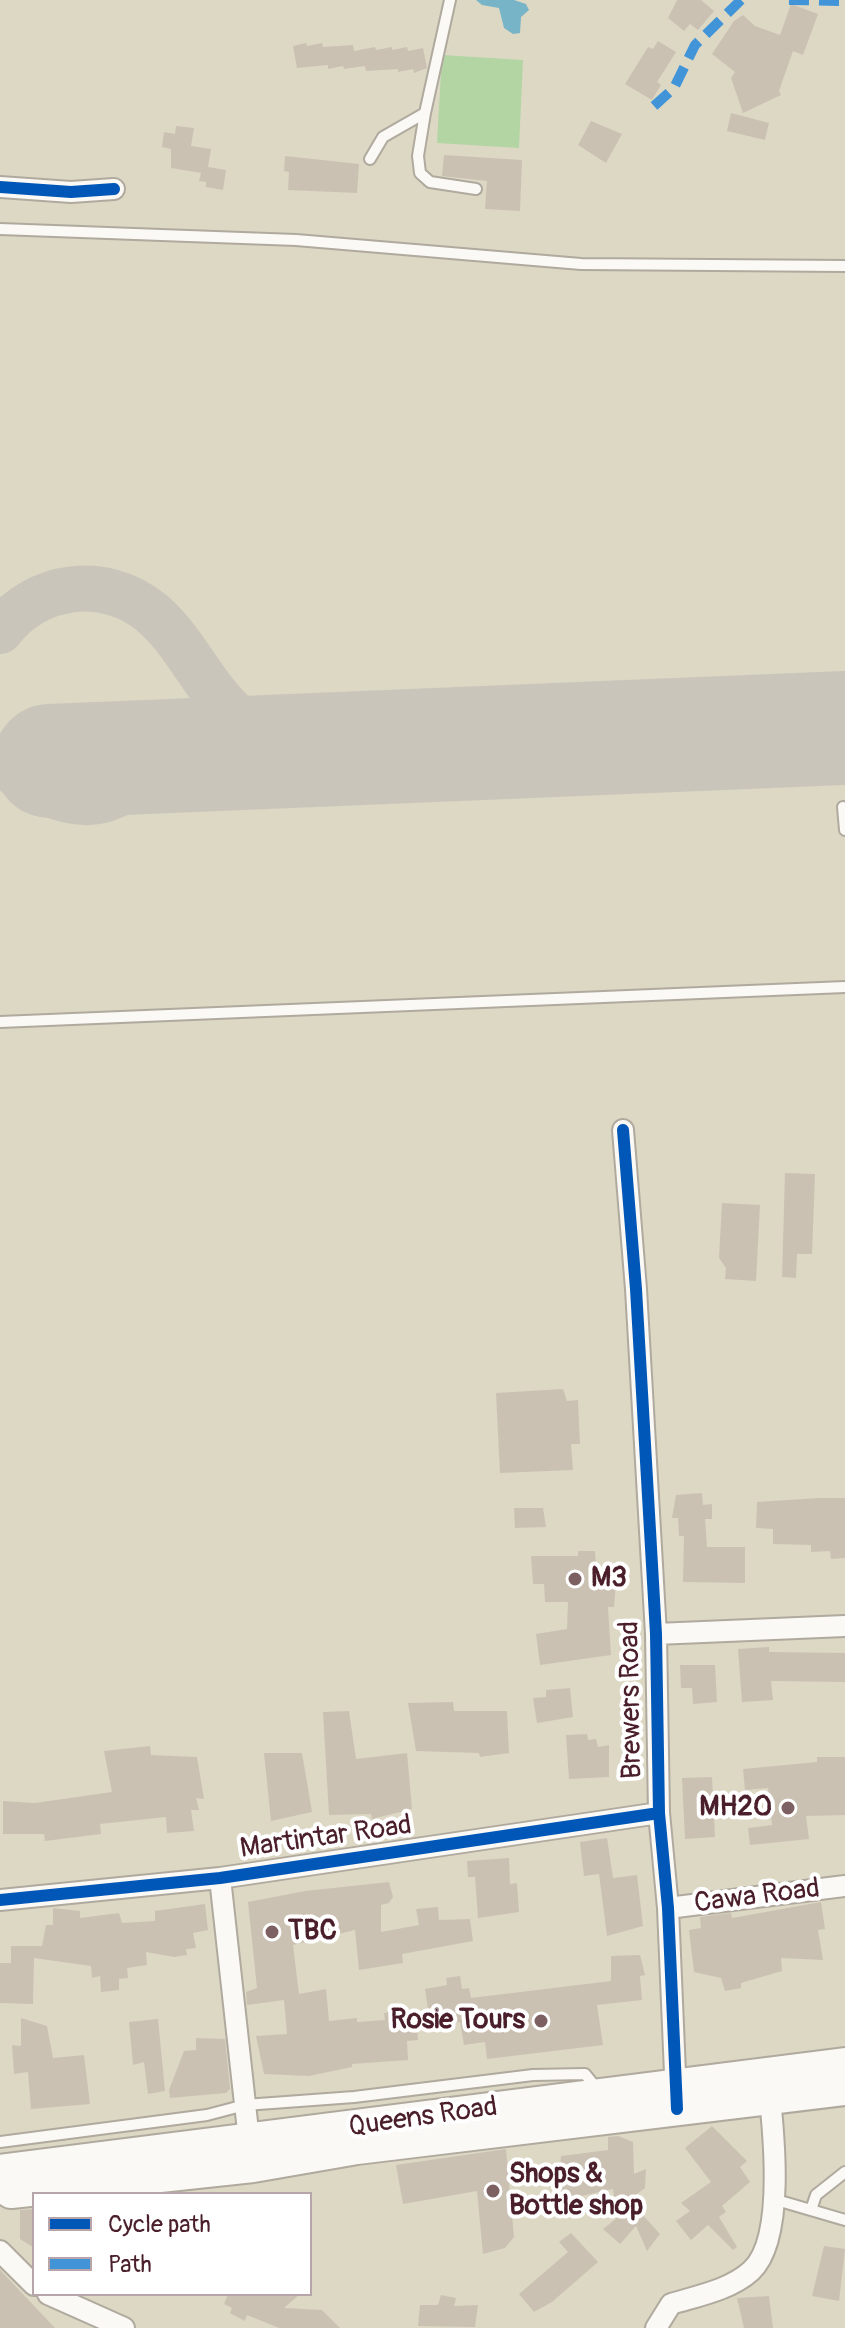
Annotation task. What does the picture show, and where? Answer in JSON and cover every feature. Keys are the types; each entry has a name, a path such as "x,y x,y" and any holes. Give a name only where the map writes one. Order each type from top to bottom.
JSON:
{"main road":[{"name":"Queens Road","path":"768,2086 845,2064"},
{"name":"Queens Road","path":"0,2193 253,2166 676,2097 768,2086 845,2089"},
{"name":"Queens Road","path":"14,2160 249,2140 602,2095 676,2097"}],"street":[{"path":"0,187 71,192 114,189"},
{"name":"Brewers Road","path":"623,1130 636,1289 656,1634 659,1813 668,1908 676,2097"},
{"path":"656,1634 845,1626"},
{"name":"Martintar Road","path":"0,1900 220,1878 659,1813"},
{"path":"220,1878 249,2140"},
{"name":"Cawa Road","path":"668,1908 845,1886"},
{"path":"656,2328 671,2304 734,2283 751,2271 769,2245 773,2199 768,2086"},
{"path":"0,2251 32,2283"},
{"path":"52,2296 124,2328"}],"lane":[{"path":"450,0 425,113 418,156 420,173 430,182 476,189"},
{"path":"370,159 383,137 425,113"},
{"path":"0,229 296,240 581,264 845,266"},
{"path":"843,807 845,830"},
{"path":"0,1022 845,987"},
{"path":"0,2142 14,2160 245,2105 570,2072 585,2074 602,2095"},
{"path":"811,2210 816,2195 845,2172"},
{"path":"773,2199 845,2220"}],"green space":[{"path":"442,55 523,60 519,148 437,143"}],"water":[{"path":"476,0 514,0 526,4 529,10 521,17 520,33 513,34 504,28 499,8 482,5"}],"building":[{"path":"677,0 701,0 714,11 698,30 690,24 684,31 668,18"},
{"path":"791,4 818,14 803,55 793,51 779,91 781,95 743,113 731,78 735,72 712,54 734,21 743,15 755,26 780,35"},
{"path":"658,41 676,52 657,82 661,85 652,100 625,84 648,47 653,49"},
{"path":"306,43 307,46 322,43 323,47 353,45 354,51 375,47 376,50 392,47 392,50 407,47 408,51 423,48 427,68 414,73 413,69 366,71 365,66 297,68 293,46"},
{"path":"731,113 769,123 765,140 727,131"},
{"path":"591,121 622,134 606,163 578,145"},
{"path":"176,126 194,128 191,146 211,149 208,167 226,170 223,190 206,187 206,182 199,181 201,173 171,168 171,149 162,147 164,132 175,134"},
{"path":"444,155 522,160 520,211 485,209 487,181 442,176"},
{"path":"285,156 359,164 357,193 288,190 289,172 284,171"},
{"path":"785,1173 815,1174 812,1254 797,1254 796,1278 782,1277"},
{"path":"722,1203 760,1205 756,1281 725,1279 726,1268 719,1258"},
{"path":"563,1389 567,1401 578,1400 580,1444 571,1444 573,1470 500,1473 496,1393"},
{"path":"702,1493 703,1505 712,1504 712,1519 705,1519 707,1547 745,1547 745,1583 683,1582 684,1536 679,1536 678,1518 672,1518 676,1495"},
{"path":"845,1498 845,1558 831,1559 830,1551 811,1552 811,1545 773,1544 773,1529 756,1528 757,1502"},
{"path":"514,1508 543,1508 546,1527 515,1528"},
{"path":"578,1551 595,1551 596,1566 617,1572 614,1607 608,1607 611,1655 540,1665 536,1634 567,1629 568,1602 545,1602 544,1584 533,1584 531,1556 578,1556"},
{"path":"769,1647 769,1652 845,1653 845,1682 771,1681 773,1700 742,1702 738,1649"},
{"path":"680,1665 715,1665 717,1702 693,1704 692,1688 681,1688"},
{"path":"570,1688 573,1717 537,1723 533,1698 546,1697 546,1690"},
{"path":"453,1702 454,1711 507,1711 509,1753 480,1757 479,1753 416,1751 408,1703"},
{"path":"349,1711 356,1759 407,1753 412,1809 372,1819 371,1814 329,1815 323,1712"},
{"path":"587,1734 588,1740 596,1739 598,1747 609,1745 609,1777 569,1779 566,1735"},
{"path":"150,1746 151,1755 197,1757 204,1799 196,1798 199,1810 191,1810 194,1831 167,1833 166,1817 100,1824 101,1834 45,1841 44,1834 3,1834 3,1801 35,1803 112,1792 104,1751"},
{"path":"264,1753 302,1753 312,1812 271,1821"},
{"name":"MH20","path":"817,1757 845,1757 845,1815 806,1816 809,1839 750,1845 748,1828 772,1825 768,1788 745,1790 743,1769 817,1762"},
{"path":"712,1777 715,1837 685,1839 682,1778"},
{"path":"607,1838 613,1878 637,1875 643,1926 607,1936 599,1874 584,1876 580,1842"},
{"path":"509,1858 510,1884 517,1883 519,1912 478,1918 475,1877 468,1877 467,1861"},
{"path":"389,1882 393,1897 389,1903 381,1905 381,1932 419,1925 416,1909 438,1907 439,1920 470,1919 473,1941 402,1954 403,1963 359,1970 355,1930 293,1945 299,1994 326,1989 329,2021 357,2018 357,2022 385,2020 384,2013 416,2010 418,2040 407,2041 408,2060 352,2064 352,2067 309,2076 264,2074 256,2036 287,2034 284,2000 247,2005 246,1992 257,1988 248,1902 305,1891"},
{"path":"821,1902 825,1929 818,1930 823,1960 781,1958 782,1971 741,1983 741,1988 725,1991 721,1978 694,1972 689,1930 701,1928 700,1917 731,1913 732,1918"},
{"path":"205,1904 208,1930 193,1933 196,1948 186,1949 187,1955 174,1957 146,1952 147,1965 127,1968 128,1978 119,1979 119,1990 101,1992 100,1976 92,1978 91,1966 34,1958 33,2004 0,2003 0,1963 11,1963 11,1946 42,1946 46,1925 53,1925 53,1908 80,1911 80,1918 119,1913 122,1923 155,1921 155,1911"},
{"name":"Rosie Tours","path":"640,1955 645,1975 640,1976 642,2000 597,2005 603,2045 487,2059 485,2042 464,2045 460,2022 444,2025 441,2006 428,2009 425,1989 447,1985 446,1978 460,1976 462,1989 469,1988 471,1998 611,1981 611,1956"},
{"path":"21,2018 47,2026 53,2058 84,2055 90,2104 31,2109 28,2072 14,2074 12,2045 21,2046"},
{"path":"158,2019 165,2091 148,2094 144,2062 133,2065 129,2022"},
{"path":"196,2038 225,2039 230,2089 226,2093 170,2098 169,2090 184,2051 196,2050"},
{"path":"712,2126 747,2161 740,2167 750,2182 722,2206 726,2212 719,2217 737,2247 733,2250 708,2225 691,2240 676,2221 690,2211 681,2203 711,2182 685,2148"},
{"path":"618,2136 633,2142 634,2174 646,2169 645,2188 629,2200 660,2234 647,2251 636,2226 620,2244 603,2229 617,2218 613,2189 568,2199 533,2171 560,2168 561,2156 608,2150 608,2137"},
{"path":"506,2149 514,2237 505,2248 483,2254 477,2191 403,2204 396,2165"},
{"path":"32,2209 32,2247 20,2239 20,2210"},
{"path":"571,2233 598,2262 552,2302 534,2312 519,2294 568,2252 559,2242"},
{"path":"824,2246 845,2249 839,2301 812,2296"},
{"path":"0,2269 2,2272 55,2328 0,2328"},
{"path":"441,2295 456,2298 454,2306 478,2305 475,2327 418,2326 420,2305 438,2305"},
{"path":"227,2296 298,2296 284,2308 322,2310 340,2328 279,2328 247,2315 245,2321 230,2313 232,2308 224,2304"},
{"path":"769,2296 773,2328 744,2328 737,2298"}],"taxiway":[{"path":"0,631 32,602 52,594 72,589 113,593 133,601 164,624 234,714 259,731 306,750"},
{"path":"0,757 20,777 47,793 92,802 115,796 132,787 167,756"}],"runway":[{"path":"50,761 845,728"}],"marked path":[{"path":"654,106 674,88 695,45 741,0"},
{"path":"789,0 845,1"}],"cycle path":[{"path":"0,187 71,192 114,189"},
{"path":"623,1130 636,1289 656,1634 659,1813 668,1908 677,2109"},
{"path":"0,1900 220,1878 659,1813"}],"place":[{"name":"M3","path":"575,1579"},
{"name":"MH20","path":"788,1808"},
{"name":"TBC","path":"272,1932"},
{"name":"Rosie Tours","path":"541,2021"},
{"name":"Shops & Bottle shop","path":"493,2191"}]}
